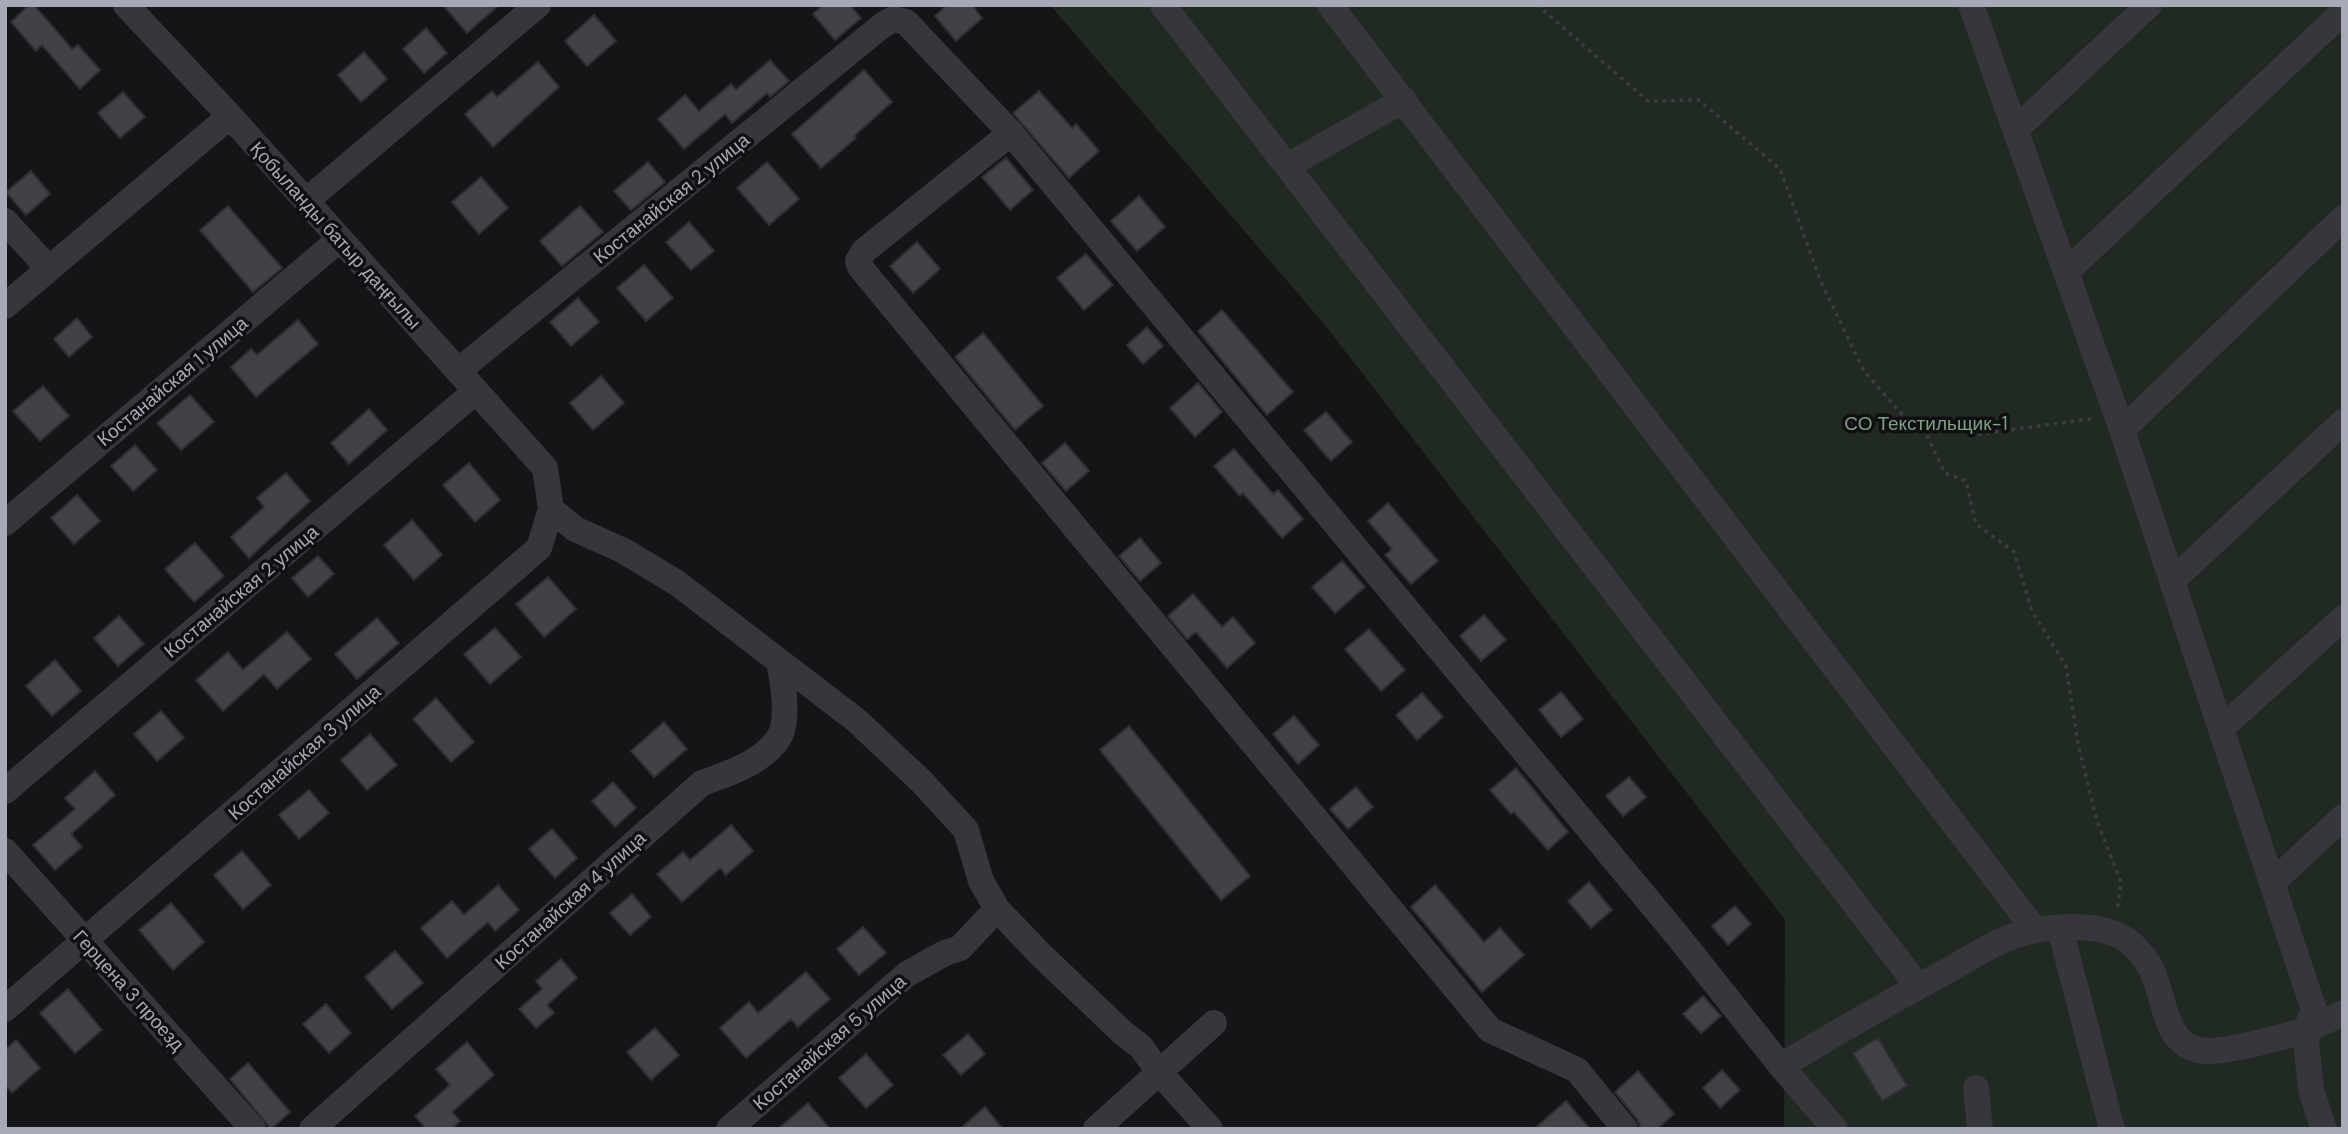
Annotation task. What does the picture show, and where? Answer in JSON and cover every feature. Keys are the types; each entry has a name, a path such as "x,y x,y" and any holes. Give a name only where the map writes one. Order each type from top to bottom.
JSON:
{"street":[{"name":"Қобыланды батыр даңғылы","path":"126,5 230,116 545,468"},
{"path":"306,201 538,5"},
{"path":"1163,5 1918,986"},
{"path":"1330,5 2047,929 2112,1129"},
{"path":"1971,5 2119,422 2314,1010 2305,1031 2311,1090 2324,1129"},
{"path":"2015,130 2149,5"},
{"path":"2066,272 2343,12"},
{"name":"Костанайская 2 улица","path":"458,371 884,24 894,19 906,22 1011,133"},
{"path":"1287,166 1404,100"},
{"path":"5,306 230,116"},
{"path":"1625,1129 1577,1070 1490,1030 860,267 858,261 864,251 1011,133 1678,935 1781,1066 1835,1129"},
{"path":"2119,422 2343,218"},
{"path":"5,221 49,269"},
{"name":"Костанайская 1 улица","path":"5,523 340,239"},
{"name":"Костанайская 2 улица","path":"5,791 476,391"},
{"path":"2172,581 2343,422"},
{"name":"Костанайская 3 улица","path":"5,1009 539,548 551,509 545,468"},
{"path":"551,509 575,529 624,551 677,583 856,720 922,782 966,830 981,881 996,909 1041,955 1141,1047 1159,1072 1210,1129"},
{"path":"2221,729 2343,618"},
{"name":"Костанайская 4 улица","path":"312,1129 702,783 758,759 780,738 785,712 784,686 779,662"},
{"path":"2272,883 2343,817"},
{"name":"Герцена 3 проезд","path":"5,851 253,1129"},
{"name":"Костанайская 5 улица","path":"729,1129 907,974 945,953 961,948 996,909"},
{"path":"1781,1066 1870,1012 2009,937 2047,929 2093,929 2114,933 2139,950 2155,977 2171,1029 2183,1042 2209,1051 2305,1031 2343,1013"},
{"path":"1096,1129 1214,1023"},
{"path":"1976,1088 1980,1129"}],"path":[{"path":"1537,5 1648,101 1699,100 1780,169 1820,280 1864,371 1913,426 1981,434 2079,422 2119,422"},
{"path":"1923,428 1945,473 1965,481 1976,524 2014,552 2032,611 2066,666 2078,744 2097,821 2121,882 2114,933"}],"green space":[{"name":"СО Текстильщик-1","path":"1050,5 2343,5 2343,1129 1784,1129 1785,920 1325,325"}],"building":[{"path":"29,5 34,5 72,49 78,45 100,70 80,89 42,45 36,51 11,22"},
{"path":"443,5 499,5 467,33"},
{"path":"823,5 850,5 861,18 835,40 813,14"},
{"path":"947,5 972,5 982,18 956,41 935,16"},
{"path":"594,15 616,41 587,66 565,41"},
{"path":"426,28 447,53 424,73 403,49"},
{"path":"364,52 387,79 361,102 338,75"},
{"path":"770,60 789,81 770,97 767,93 732,123 725,114 684,149 658,119 685,95 699,111 731,84 736,90"},
{"path":"538,62 559,87 493,147 465,114 492,91 497,97"},
{"path":"864,70 892,102 821,168 792,134"},
{"path":"1039,91 1072,128 1076,124 1099,151 1069,178 1013,113"},
{"path":"123,92 145,117 120,138 98,113"},
{"path":"1006,158 1033,190 1010,210 982,177"},
{"path":"648,162 665,182 631,210 614,191"},
{"path":"767,162 799,199 769,225 737,188"},
{"path":"31,171 50,194 26,215 6,192"},
{"path":"481,177 508,208 479,234 452,202"},
{"path":"1139,196 1165,227 1137,251 1111,221"},
{"path":"228,206 282,268 253,292 200,230"},
{"path":"580,206 603,232 562,266 540,241"},
{"path":"689,222 714,251 691,270 666,242"},
{"path":"917,242 940,269 913,293 890,266"},
{"path":"1086,254 1113,285 1084,310 1057,278"},
{"path":"644,265 673,298 646,321 617,288"},
{"path":"578,298 599,322 571,346 550,322"},
{"path":"1222,310 1293,392 1267,415 1198,331"},
{"path":"77,318 92,337 69,357 54,339"},
{"path":"298,320 318,344 256,397 231,367 251,349 257,355"},
{"path":"1147,327 1163,346 1143,364 1127,345"},
{"path":"983,333 1043,406 1015,430 955,357"},
{"path":"601,376 624,403 593,430 570,403"},
{"path":"1198,383 1222,412 1195,437 1170,408"},
{"path":"43,386 69,416 40,441 13,411"},
{"path":"190,395 214,422 181,450 157,423"},
{"path":"369,409 387,430 349,464 331,443"},
{"path":"1326,412 1352,442 1331,461 1304,430"},
{"path":"1065,443 1089,471 1066,491 1042,463"},
{"path":"135,445 157,470 133,491 111,466"},
{"path":"1234,449 1273,494 1278,490 1303,519 1282,538 1243,493 1240,496 1214,466"},
{"path":"469,463 500,500 475,522 443,485"},
{"path":"286,473 310,501 249,558 231,537 264,507 257,498"},
{"path":"77,495 100,521 74,544 51,518"},
{"path":"1388,503 1438,561 1411,584 1385,555 1392,549 1368,521"},
{"path":"412,520 442,555 414,580 384,545"},
{"path":"1140,538 1161,563 1140,581 1119,556"},
{"path":"195,543 224,576 194,602 165,569"},
{"path":"318,556 334,574 308,597 292,578"},
{"path":"1342,561 1365,587 1335,613 1312,587"},
{"path":"548,577 576,609 544,637 516,604"},
{"path":"1193,594 1222,627 1233,617 1255,643 1227,668 1196,632 1187,639 1168,616"},
{"path":"1484,615 1506,640 1481,661 1460,636"},
{"path":"119,616 144,644 118,666 94,638"},
{"path":"377,618 399,643 357,679 335,654"},
{"path":"495,628 521,657 490,684 464,654"},
{"path":"1369,629 1405,670 1381,691 1345,649"},
{"path":"287,632 311,659 277,689 264,674 223,711 196,680 228,652 243,670"},
{"path":"55,660 81,691 52,716 26,686"},
{"path":"1561,692 1583,719 1561,737 1539,710"},
{"path":"1422,693 1443,717 1417,740 1396,715"},
{"path":"436,698 474,742 451,762 413,719"},
{"path":"161,711 184,738 157,761 134,734"},
{"path":"1294,716 1319,745 1298,764 1273,734"},
{"path":"664,722 687,749 654,777 631,751"},
{"path":"1129,726 1250,876 1221,900 1100,750"},
{"path":"370,734 397,765 367,790 341,760"},
{"path":"1516,768 1568,832 1548,850 1490,790"},
{"path":"95,771 115,795 71,834 82,847 55,870 33,845 75,809 65,798"},
{"path":"1629,777 1646,797 1623,816 1606,796"},
{"path":"613,782 636,808 615,827 592,801"},
{"path":"1356,787 1373,807 1348,829 1330,809"},
{"path":"309,790 329,813 299,839 279,815"},
{"path":"731,825 753,851 726,875 720,868 682,902 657,874 683,852 690,860"},
{"path":"552,829 577,858 555,878 529,849"},
{"path":"242,851 271,885 243,909 214,875"},
{"path":"1589,882 1612,910 1591,928 1568,901"},
{"path":"498,885 519,910 495,931 488,922 447,958 421,928 452,901 464,915"},
{"path":"1435,885 1484,942 1500,928 1524,955 1482,992 1411,907"},
{"path":"632,894 651,917 630,935 610,913"},
{"path":"171,903 204,942 173,970 139,930"},
{"path":"1735,906 1751,924 1728,945 1712,926"},
{"path":"863,927 886,953 859,975 837,949"},
{"path":"395,951 423,983 392,1009 365,977"},
{"path":"561,959 577,978 547,1005 554,1013 536,1028 519,1009 542,989 536,981"},
{"path":"806,972 830,999 798,1027 791,1019 746,1058 720,1028 749,1002 758,1013"},
{"path":"68,989 102,1030 75,1053 40,1013"},
{"path":"1703,996 1721,1016 1701,1033 1683,1014"},
{"path":"326,1004 351,1033 329,1053 303,1024"},
{"path":"655,1028 679,1055 651,1080 627,1052"},
{"path":"968,1034 985,1054 961,1075 943,1055"},
{"path":"1878,1038 1907,1086 1882,1101 1853,1053"},
{"path":"16,1040 40,1068 12,1093 5,1085 5,1050"},
{"path":"467,1042 494,1075 452,1112 460,1121 452,1129 426,1129 415,1116 450,1085 436,1069"},
{"path":"866,1054 893,1085 866,1108 839,1078"},
{"path":"248,1063 290,1112 271,1129 230,1079"},
{"path":"1722,1070 1740,1090 1720,1108 1703,1088"},
{"path":"1638,1071 1674,1114 1657,1129 1641,1129 1637,1119 1615,1092"},
{"path":"1566,1101 1590,1129 1534,1129"},
{"path":"808,1103 830,1129 778,1129"},
{"path":"985,1107 1003,1129 960,1129"}]}
